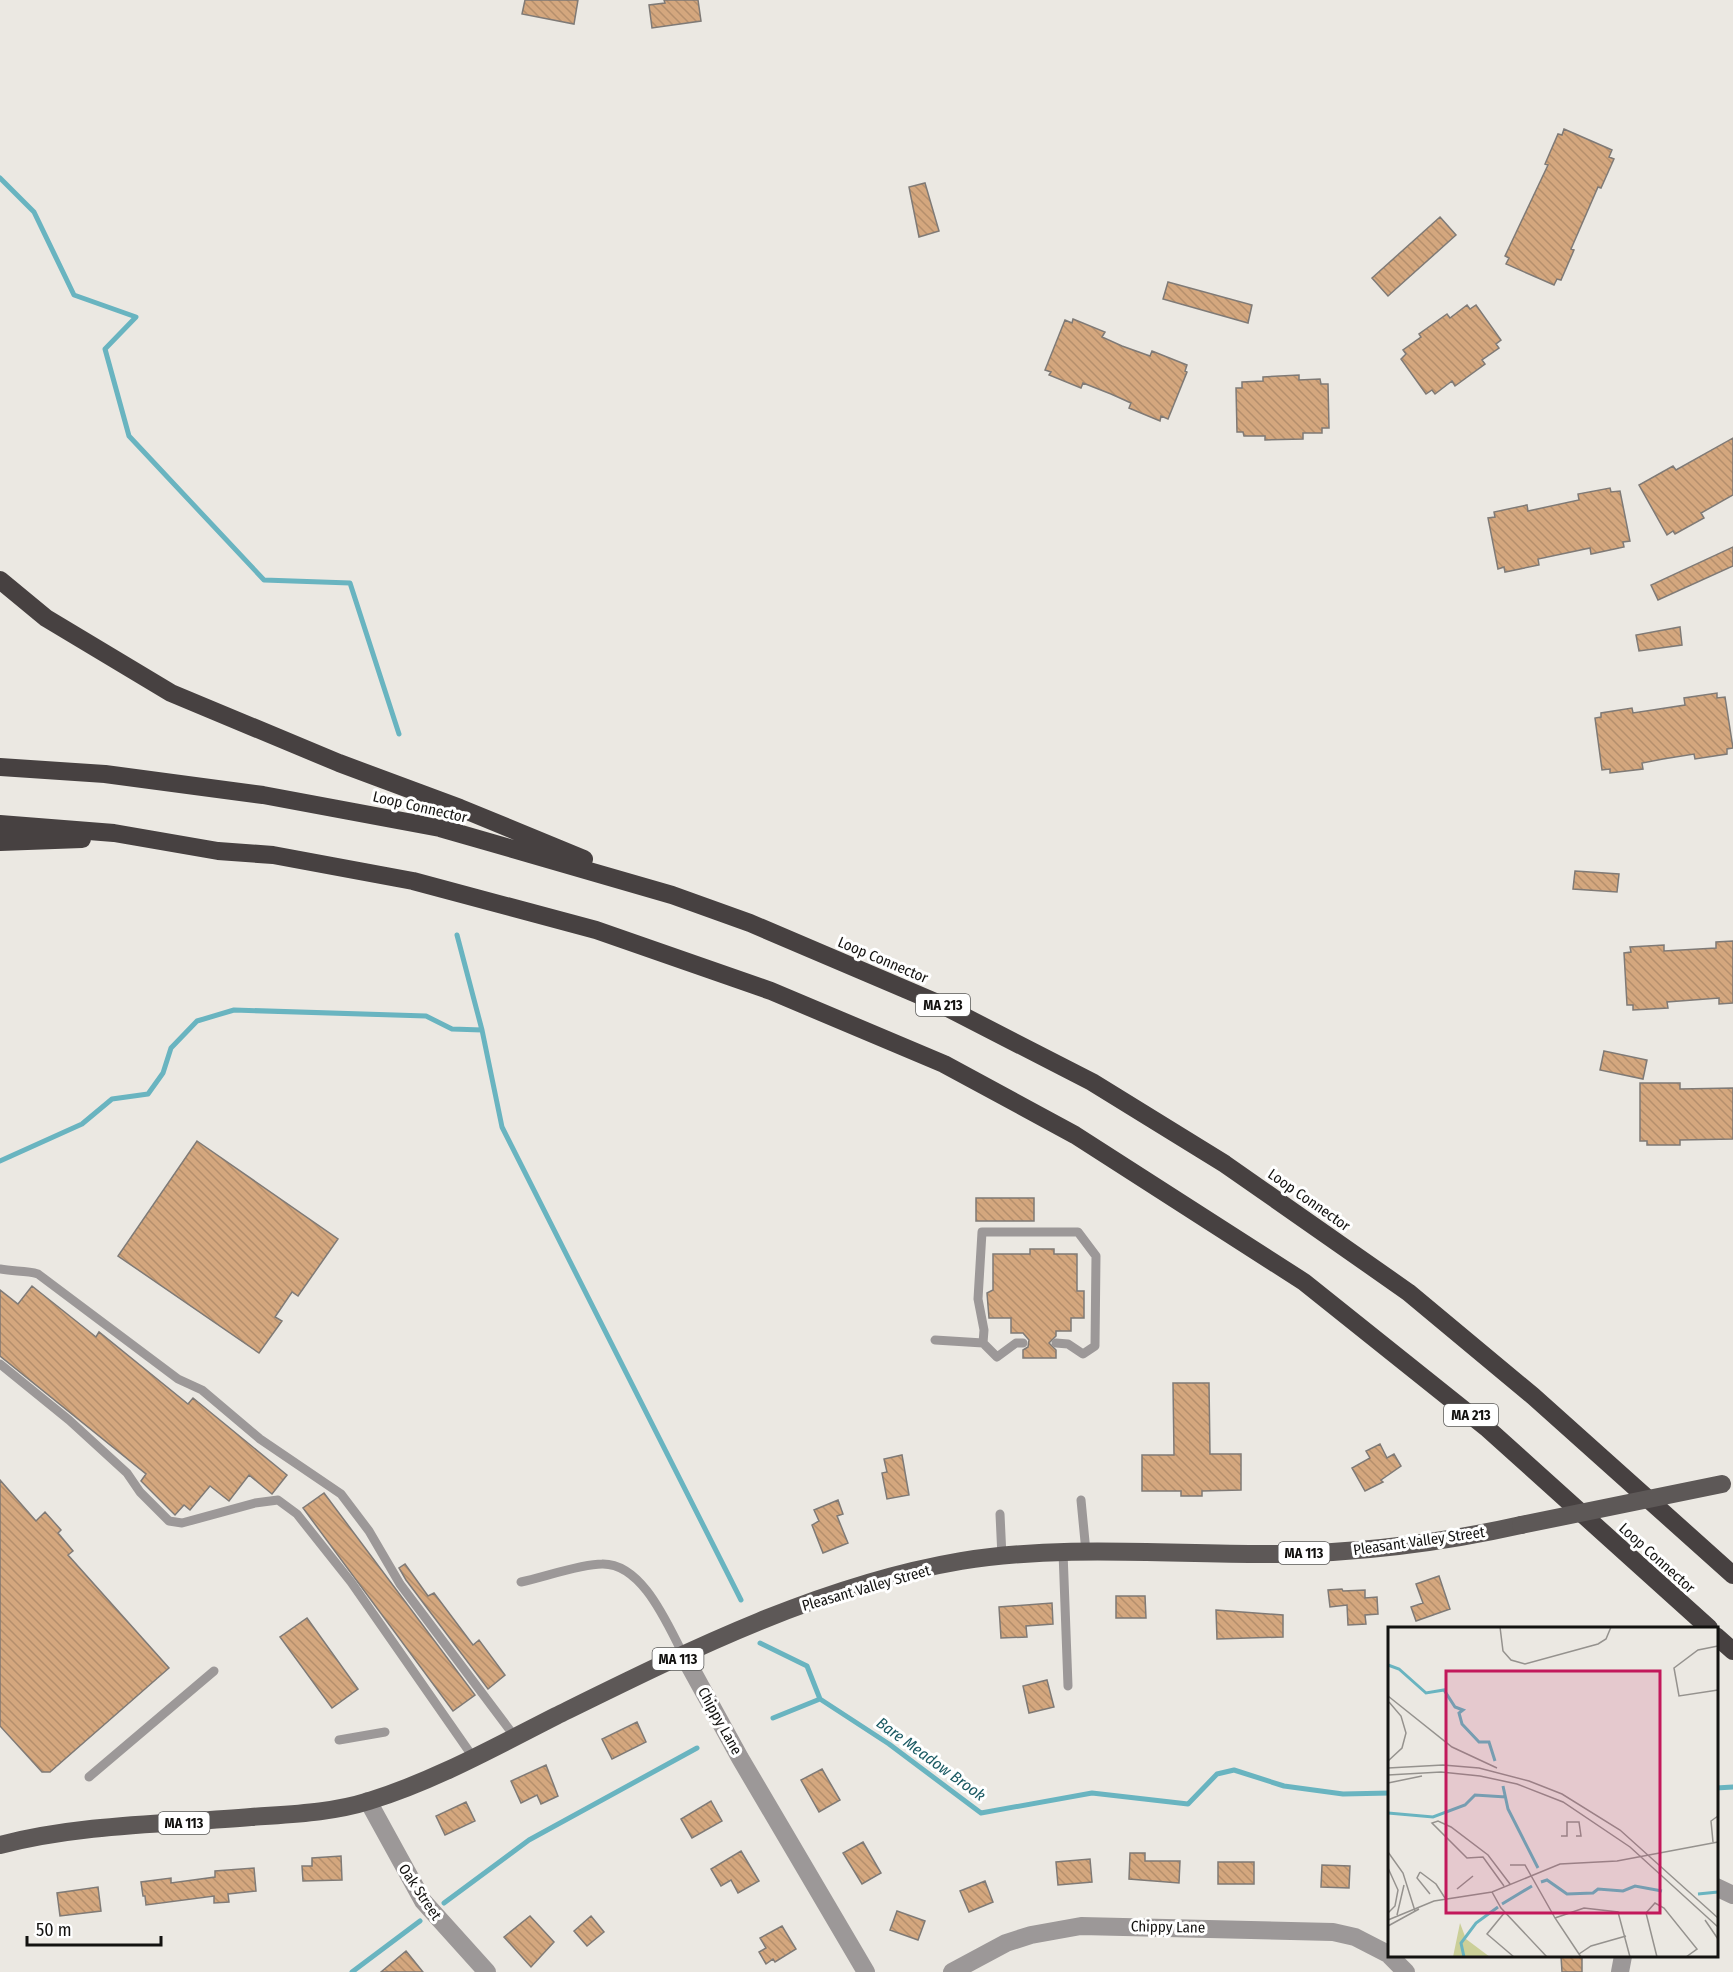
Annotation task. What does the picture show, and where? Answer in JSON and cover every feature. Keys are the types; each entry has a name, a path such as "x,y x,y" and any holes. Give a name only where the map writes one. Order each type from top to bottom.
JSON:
{"highway":[{"path":"0,579 46,618 171,693 339,764 460,808 672,895"},
{"name":"Loop Connector","path":"0,767 105,774 263,795 404,820 672,895 750,923 940,1004 1092,1083 1225,1164 1408,1292 1542,1403 1733,1575"},
{"name":"Loop Connector","path":"0,824 69,828 218,851 273,855 413,881 570,921 771,992 944,1064 1075,1135 1304,1282 1488,1429 1707,1627"},
{"path":"0,842 136,837"},
{"path":"1718,1638 1733,1651"}],"main road":[{"name":"Pleasant Valley Street","path":"0,1845 92,1829 312,1813 368,1802 473,1757 684,1656 833,1594 932,1568 1002,1557 1063,1552 1277,1554 1349,1551 1521,1525 1728,1483"}],"street":[{"name":"Chippy Lane","path":"684,1656 740,1758 866,1972"},
{"name":"Oak Street","path":"368,1802 423,1901 476,1968"},
{"path":"1718,1888 1733,1895"},
{"name":"Chippy Lane","path":"952,1972 1006,1943 1030,1935 1081,1926 1333,1932 1355,1937 1388,1954"},
{"name":"Chippy Lane","path":"1392,1957 1406,1972"},
{"path":"1620,1972 1623,1957"}],"lane":[{"path":"983,1343 984,1330 978,1299 982,1232 1078,1232 1096,1256 1095,1346 1083,1354 1068,1344 1056,1344"},
{"path":"0,1269 38,1274 178,1379 202,1390 260,1439 341,1494 369,1531 399,1584 515,1737"},
{"path":"935,1340 983,1343 997,1358 1016,1343 1023,1343"},
{"path":"0,1364 69,1420 127,1473 140,1492 170,1521 182,1523 255,1503 278,1500 297,1514 357,1592 473,1757"},
{"path":"1081,1500 1086,1552"},
{"path":"1000,1514 1002,1557"},
{"path":"1063,1552 1068,1686"},
{"path":"521,1582 602,1564 616,1566 641,1582 684,1656"},
{"path":"89,1777 214,1671"},
{"path":"339,1740 385,1732"}],"building":[{"path":"525,0 578,0 574,24 522,14"},
{"path":"664,0 698,0 701,21 652,28 649,5 665,3"},
{"path":"1564,129 1612,150 1609,157 1614,159 1601,188 1598,187 1571,249 1574,250 1561,280 1557,279 1554,285 1506,264 1509,258 1505,256 1548,165 1545,164 1558,134 1562,135"},
{"path":"925,183 939,231 919,237 909,187"},
{"path":"1440,217 1456,235 1388,296 1372,278"},
{"path":"1168,282 1252,305 1248,323 1163,299"},
{"path":"1467,305 1470,309 1476,305 1501,340 1496,344 1499,348 1482,360 1485,364 1455,386 1452,381 1435,394 1432,390 1426,394 1401,359 1406,354 1403,350 1421,337 1419,334 1447,314 1450,318"},
{"path":"1073,319 1105,332 1102,337 1122,346 1150,356 1152,351 1187,365 1185,371 1187,372 1168,419 1161,416 1160,421 1129,408 1131,403 1111,394 1083,383 1081,388 1049,375 1051,372 1045,370 1065,320 1072,323"},
{"path":"1299,375 1299,380 1320,379 1321,384 1328,384 1329,428 1322,428 1322,433 1303,433 1303,439 1265,440 1265,436 1244,436 1243,432 1237,432 1236,388 1242,388 1242,382 1263,381 1263,377"},
{"path":"1733,438 1733,495 1701,513 1704,518 1675,534 1673,531 1667,535 1639,485 1673,466 1676,470"},
{"path":"1610,488 1611,492 1620,491 1630,541 1623,542 1624,547 1591,554 1590,548 1538,559 1539,565 1505,572 1504,567 1498,569 1488,518 1495,517 1494,512 1527,505 1528,511 1579,500 1578,494"},
{"path":"1733,547 1733,566 1658,600 1651,585"},
{"path":"1680,627 1682,645 1639,651 1636,635"},
{"path":"1717,693 1717,698 1725,697 1733,748 1727,749 1727,754 1695,759 1694,754 1663,759 1642,763 1643,769 1610,773 1610,769 1602,770 1595,718 1601,717 1601,713 1632,708 1633,713 1685,705 1684,698"},
{"path":"1575,871 1619,874 1617,892 1573,889"},
{"path":"1733,941 1733,1003 1719,1004 1719,998 1667,1002 1668,1008 1633,1010 1633,1005 1627,1005 1624,953 1631,952 1630,947 1664,945 1664,951 1716,948 1716,942"},
{"path":"1604,1051 1647,1060 1643,1079 1600,1070"},
{"path":"1640,1083 1680,1083 1680,1089 1733,1088 1733,1139 1680,1140 1680,1145 1647,1145 1647,1141 1640,1141"},
{"path":"197,1141 338,1239 298,1296 292,1292 275,1317 282,1321 259,1353 118,1256"},
{"path":"976,1198 1034,1198 1034,1221 976,1221"},
{"path":"1030,1249 1054,1249 1054,1254 1077,1254 1077,1291 1084,1291 1084,1318 1071,1318 1071,1331 1056,1331 1056,1336 1049,1343 1056,1350 1056,1358 1023,1358 1023,1350 1028,1347 1029,1340 1023,1333 1011,1333 1011,1318 989,1318 987,1293 993,1290 993,1254 1030,1254"},
{"path":"32,1286 96,1337 99,1332 188,1404 193,1398 287,1475 272,1494 249,1475 229,1501 210,1486 190,1510 184,1505 175,1515 141,1481 146,1474 0,1356 0,1290 18,1304"},
{"path":"1173,1383 1209,1383 1210,1454 1241,1454 1241,1490 1202,1491 1202,1496 1181,1496 1181,1491 1142,1491 1142,1455 1174,1455"},
{"path":"1380,1444 1387,1458 1394,1454 1401,1466 1381,1480 1383,1482 1365,1491 1352,1468 1370,1458 1366,1451"},
{"path":"902,1455 909,1495 887,1499 882,1473 887,1472 884,1459"},
{"path":"0,1480 36,1521 45,1512 61,1530 58,1533 73,1551 68,1555 169,1668 50,1772 42,1772 0,1726"},
{"path":"324,1493 475,1695 453,1711 303,1508"},
{"path":"838,1500 843,1514 837,1516 848,1543 823,1553 812,1525 819,1521 814,1510"},
{"path":"405,1564 428,1596 434,1593 473,1645 479,1640 505,1675 488,1689 406,1580 399,1568"},
{"path":"1439,1576 1450,1609 1416,1621 1411,1607 1423,1603 1416,1584"},
{"path":"1342,1589 1343,1591 1365,1590 1365,1598 1377,1597 1378,1614 1365,1615 1366,1624 1348,1625 1347,1605 1330,1607 1328,1590"},
{"path":"1116,1596 1145,1596 1146,1618 1116,1618"},
{"path":"1052,1603 1053,1624 1026,1626 1027,1637 1001,1638 999,1607"},
{"path":"1216,1610 1283,1615 1283,1637 1217,1639"},
{"path":"307,1618 358,1689 332,1708 280,1637"},
{"path":"1047,1680 1054,1707 1029,1713 1023,1686"},
{"path":"637,1722 646,1742 612,1759 602,1739"},
{"path":"546,1765 558,1796 541,1804 537,1795 521,1803 511,1781"},
{"path":"822,1769 840,1800 819,1812 801,1780"},
{"path":"711,1801 722,1821 692,1838 681,1819"},
{"path":"466,1802 475,1821 445,1835 436,1816"},
{"path":"863,1842 881,1873 862,1884 843,1853"},
{"path":"741,1851 759,1881 738,1893 731,1880 721,1886 711,1869"},
{"path":"1130,1853 1145,1853 1145,1861 1180,1861 1179,1883 1129,1879"},
{"path":"341,1856 342,1880 303,1881 302,1866 312,1866 312,1858"},
{"path":"1090,1859 1092,1882 1058,1885 1056,1862"},
{"path":"1218,1862 1254,1862 1254,1884 1218,1884"},
{"path":"1322,1865 1350,1866 1349,1888 1321,1887"},
{"path":"254,1868 256,1891 228,1894 229,1902 214,1903 214,1896 146,1905 145,1896 143,1896 141,1882 171,1878 171,1883 215,1877 215,1871"},
{"path":"985,1881 993,1902 969,1912 960,1891"},
{"path":"98,1887 101,1911 60,1916 57,1893"},
{"path":"897,1911 925,1921 918,1940 890,1930"},
{"path":"530,1916 554,1942 531,1967 504,1937"},
{"path":"591,1916 604,1932 587,1946 574,1931"},
{"path":"782,1926 796,1949 775,1962 773,1959 766,1964 759,1952 766,1948 760,1938"},
{"path":"406,1951 423,1972 381,1972"},
{"path":"1561,1957 1582,1957 1582,1972 1562,1972"}],"waterway":[{"path":"0,178 34,212 74,295 136,317 105,349 129,436 264,580 350,583 399,734"},
{"path":"457,935 482,1030 502,1127 741,1600"},
{"path":"0,1161 82,1124 112,1099 148,1094 163,1073 171,1048 197,1021 234,1010 426,1016 452,1029 482,1030"},
{"path":"760,1643 807,1666 820,1699"},
{"name":"Bare Meadow Brook","path":"773,1718 820,1699 889,1744 981,1813 1092,1793 1188,1804 1217,1774 1234,1770 1284,1786 1343,1794 1388,1793"},
{"name":"Bare Meadow Brook","path":"444,1903 529,1840 697,1748"},
{"name":"Bare Meadow Brook","path":"1718,1788 1733,1787"},
{"name":"Bare Meadow Brook","path":"352,1972 420,1921"}]}
